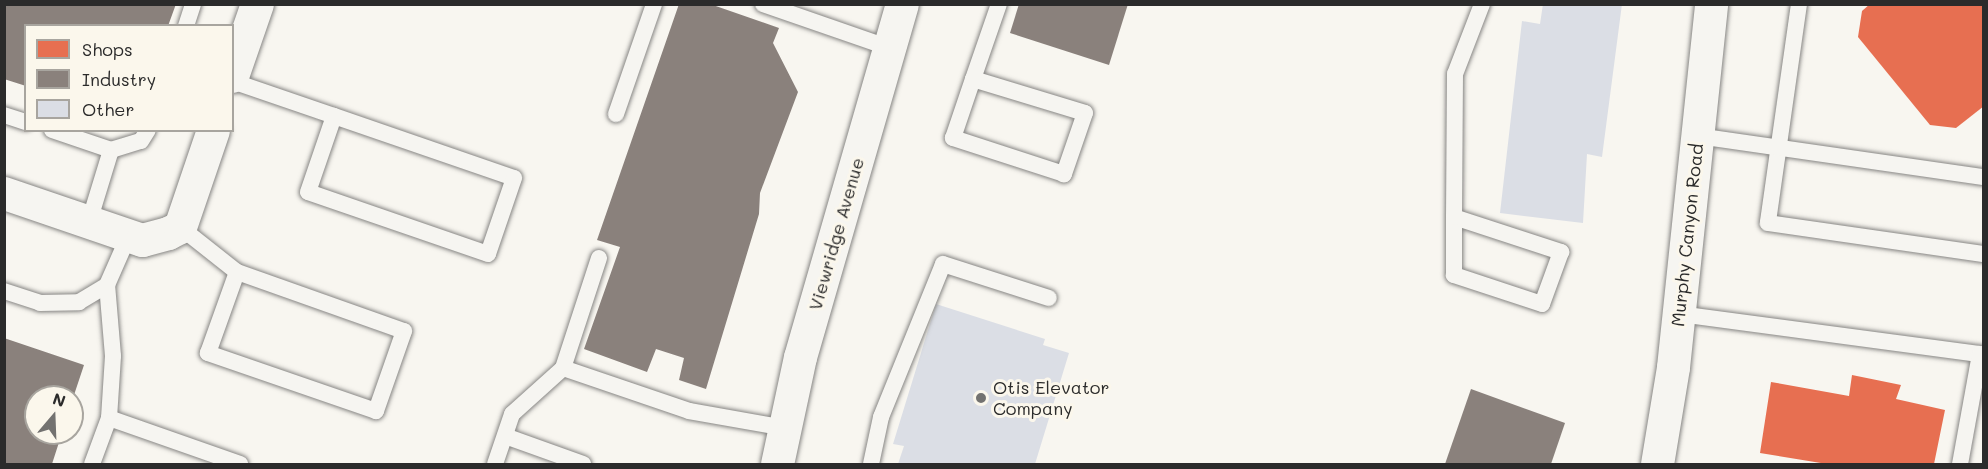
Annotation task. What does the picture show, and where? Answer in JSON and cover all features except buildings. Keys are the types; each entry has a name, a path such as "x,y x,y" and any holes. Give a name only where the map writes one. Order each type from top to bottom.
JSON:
{"street":[{"path":"234,70 257,4"},
{"name":"Viewridge Avenue","path":"777,465 784,428 902,4"},
{"name":"Murphy Canyon Road","path":"1657,465 1679,314 1711,4"},
{"path":"4,193 142,240 174,230 212,132"}],"lane":[{"path":"187,24 193,4"},
{"path":"616,114 654,4"},
{"path":"973,79 1085,113 1064,174 953,138 973,79 999,4"},
{"path":"1454,217 1562,252 1542,304 1454,274 1454,217 1455,74 1482,4"},
{"path":"1799,4 1768,223 1983,254"},
{"path":"768,5 890,48"},
{"path":"234,82 334,116 514,178 488,254 308,192 334,116"},
{"path":"4,115 24,121"},
{"path":"58,132 111,150 141,141 147,132"},
{"path":"1698,136 1983,177"},
{"path":"89,222 111,150"},
{"path":"174,230 237,272 404,331 376,411 208,353 237,272"},
{"path":"92,465 109,418 112,356 107,285 129,235"},
{"path":"495,465 512,414 563,368 599,258"},
{"path":"871,465 881,417 943,264 1049,298"},
{"path":"4,291 40,303 79,302 107,285"},
{"path":"1679,314 1980,354 1960,465"},
{"path":"563,368 689,411 784,428"},
{"path":"109,418 240,465"},
{"path":"505,436 584,465"}],"place":[{"name":"Otis Elevator Company","path":"981,398"}]}
